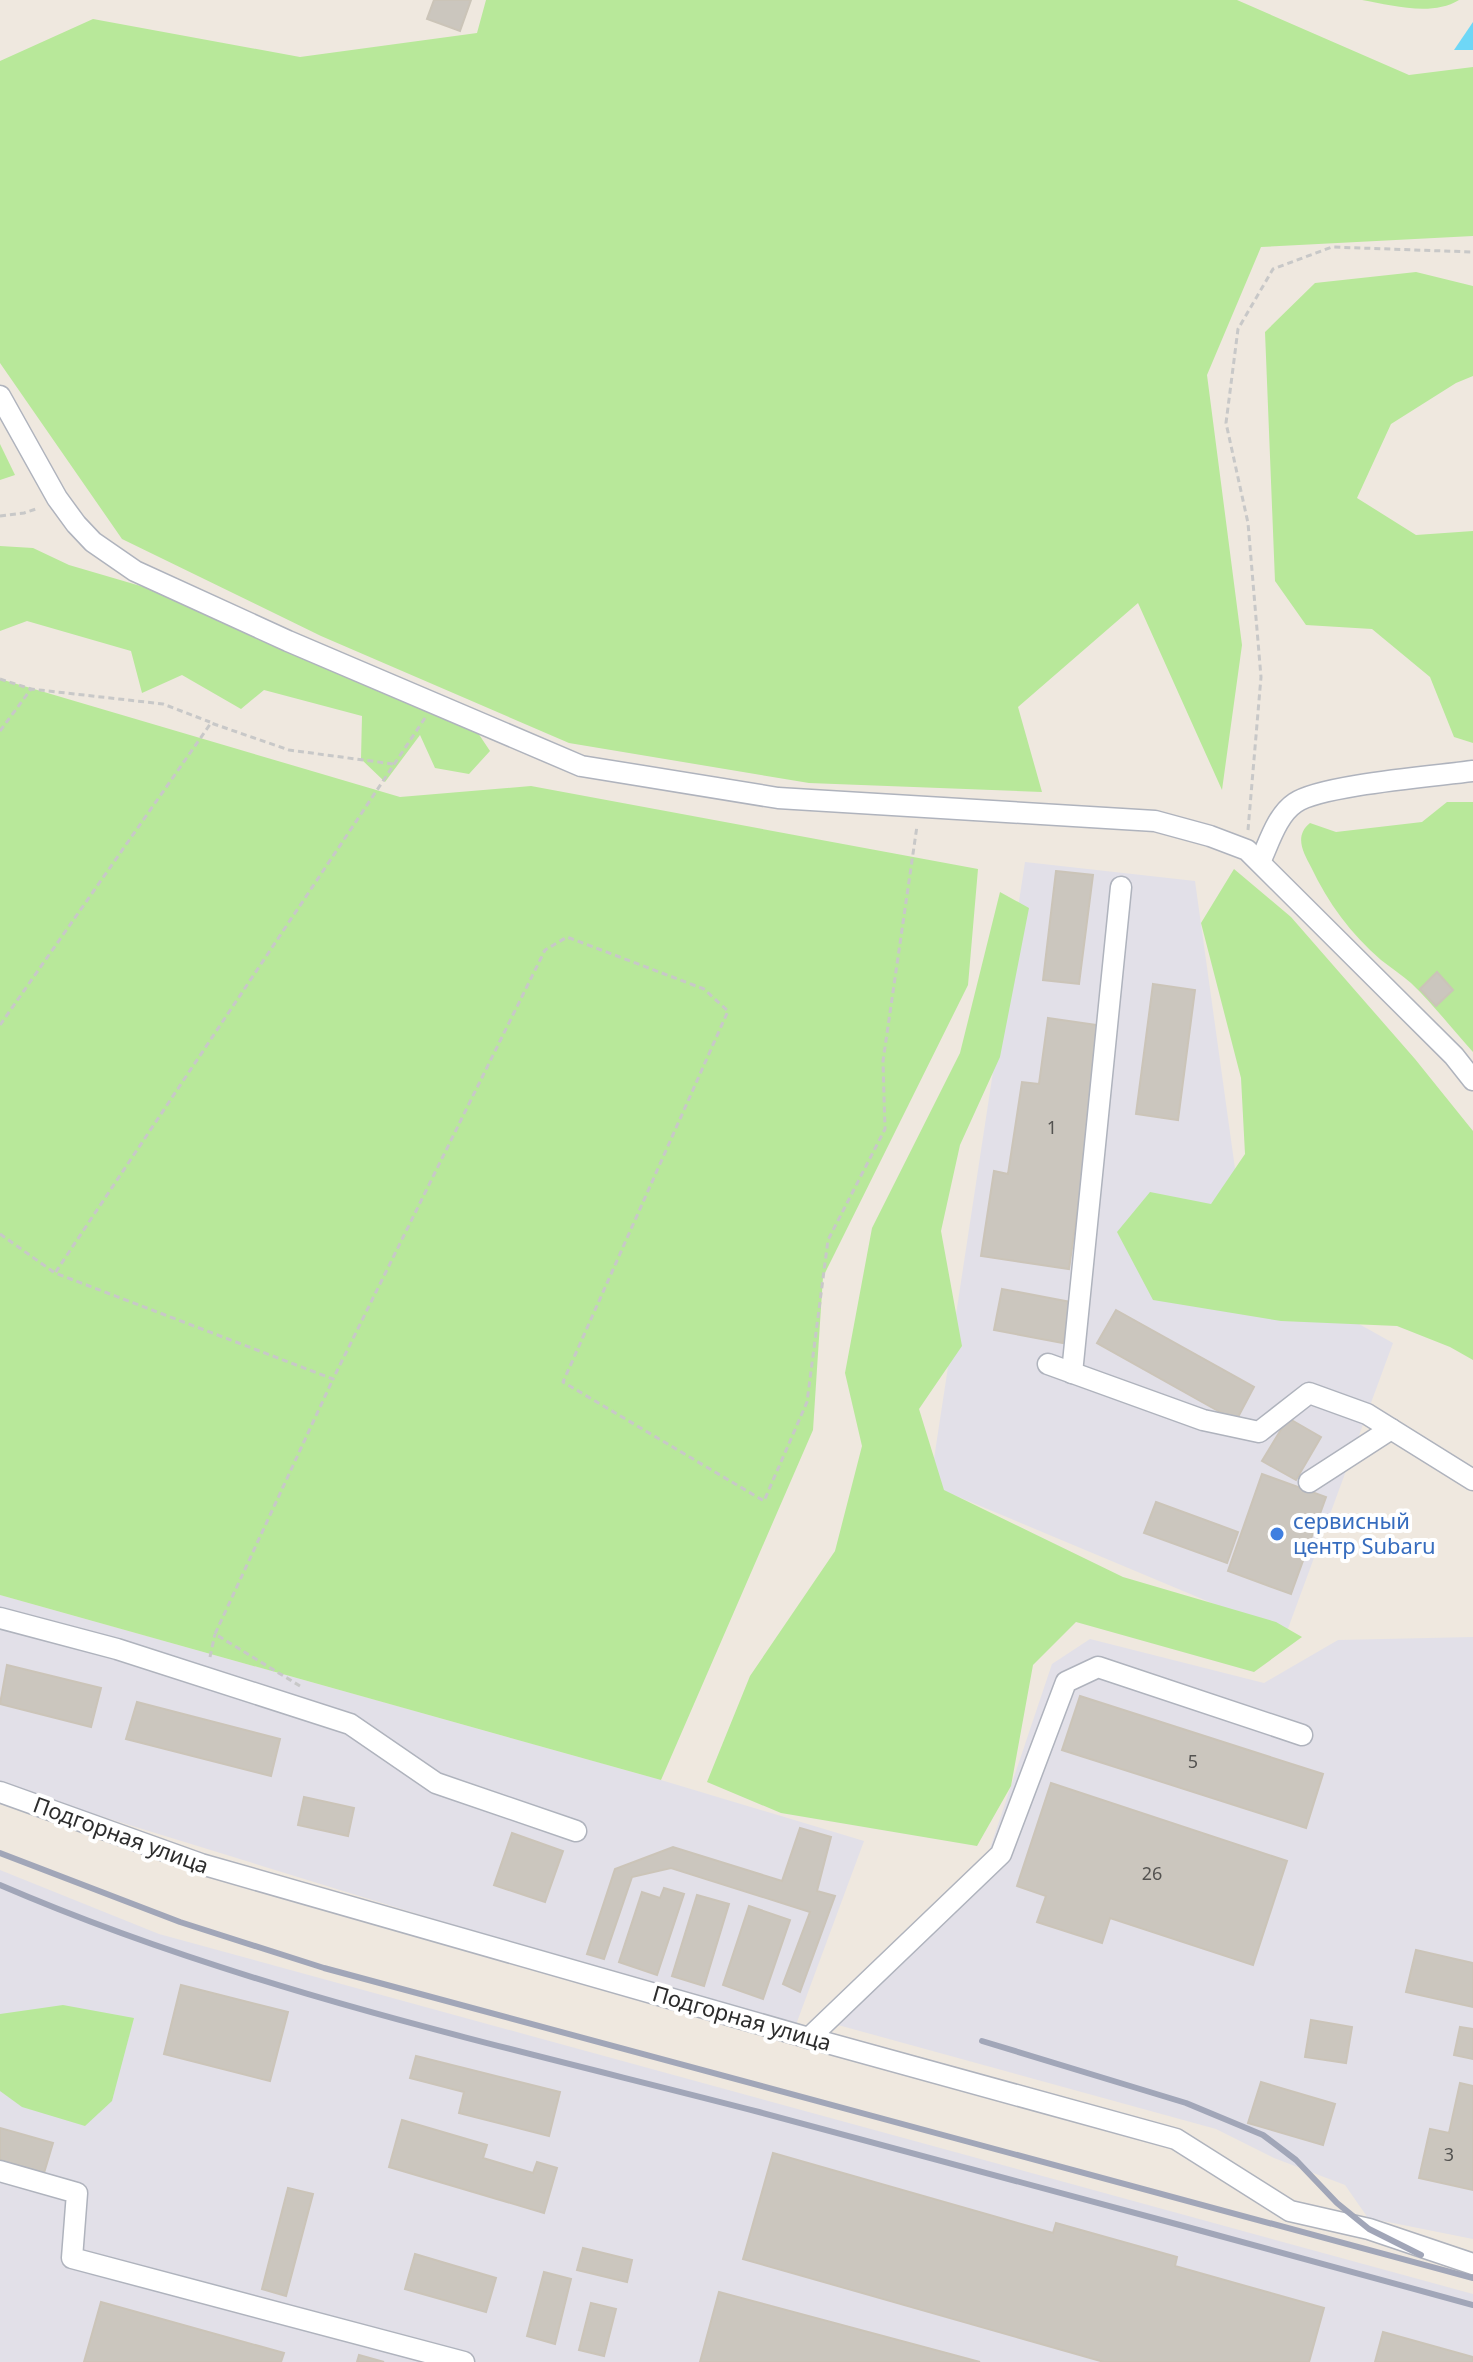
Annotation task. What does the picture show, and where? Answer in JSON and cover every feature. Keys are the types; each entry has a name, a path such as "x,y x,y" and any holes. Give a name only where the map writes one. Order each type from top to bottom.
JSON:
{"street":[{"path":"0,396 57,498 76,524 93,542 135,571 288,641 581,766 778,798 1155,821 1210,836 1254,856 1454,1056 1473,1080"},
{"path":"1254,856 1283,814 1296,802 1345,788 1473,771"},
{"path":"1072,1373 1121,887"},
{"path":"1048,1364 1203,1420 1259,1432 1309,1393 1367,1414 1473,1480"},
{"path":"1309,1482 1391,1429"},
{"path":"0,1618 117,1649 350,1724 436,1783 576,1831"},
{"path":"809,2038 1001,1854 1066,1682 1098,1667 1302,1735"},
{"name":"Подгорная улица","path":"0,1792 201,1864 809,2038 1176,2139 1290,2211 1369,2229 1473,2264"},
{"path":"0,2171 77,2193 72,2258 464,2362"}],"path":[{"path":"1254,856 1261,677 1248,523 1226,423 1238,329 1273,269 1332,247 1473,252"},
{"path":"0,516 24,513 57,498"},
{"path":"0,679 31,689 163,704 289,750 395,764"},
{"path":"0,731 31,689"},
{"path":"55,1273 435,702"},
{"path":"0,1025 211,723"},
{"path":"206,1678 215,1634 333,1379 545,950 567,937 704,989 728,1011 563,1382 764,1501 807,1402 828,1240 885,1129 883,1061 919,807"},
{"path":"0,1234 55,1273 333,1379"},
{"path":"215,1634 307,1691"}],"shaded area":[{"path":"1025,862 1195,881 1248,1262 1393,1343 1286,1634 930,1485"},
{"path":"0,1595 661,1780 864,1841 794,2030 32,1795 0,1781"},
{"path":"1473,1637 1473,2239 1368,2218 1345,2185 1274,2158 1216,2129 838,2025 979,1881 1052,1664 1090,1639 1264,1683 1338,1640"},
{"path":"0,1870 159,1934 1473,2294 1473,2362 0,2362"}],"green space":[{"path":"486,0 1237,0 1409,75 1473,67 1473,236 1261,247 1207,375 1242,645 1222,790 1138,603 1018,707 1042,792 809,783 569,743 321,636 122,539 0,363 0,61 93,19 300,57 477,33"},
{"path":"1362,0 1459,0 1424,9"},
{"path":"1416,272 1473,286 1473,376 1456,383 1391,424 1357,498 1416,535 1473,531 1473,743 1454,737 1430,677 1372,629 1306,625 1275,581 1265,332 1315,283"},
{"path":"0,444 15,475 0,480"},
{"path":"0,546 33,548 69,565 144,587 476,730 490,751 469,774 435,768 420,735 385,782 361,759 362,716 264,690 241,709 182,675 142,693 131,651 27,621 0,631"},
{"path":"0,679 400,797 531,786 978,869 968,985 823,1277 813,1430 661,1780 0,1595"},
{"path":"1447,802 1473,802 1473,1052 1408,980 1381,960 1350,929 1325,893 1305,856 1301,839 1310,823 1336,832 1422,822"},
{"path":"1234,869 1291,917 1415,1059 1473,1131 1473,1360 1450,1347 1397,1326 1281,1321 1153,1300 1117,1232 1150,1192 1211,1204 1245,1154 1241,1078 1201,923"},
{"path":"1000,892 1029,908 1000,1057 960,1145 941,1231 962,1346 919,1409 944,1490 1123,1577 1276,1622 1302,1637 1254,1672 1076,1622 1033,1665 1011,1786 977,1846 781,1813 707,1782 750,1676 835,1551 862,1446 845,1373 872,1228 960,1053"},
{"path":"63,2005 134,2018 112,2101 85,2126 22,2107 0,2091 0,2014"}],"water":[{"path":"1473,22 1473,50 1454,50"}],"building":[{"path":"434,0 471,0 460,31 427,19"},
{"path":"1056,871 1093,875 1079,984 1043,980"},
{"path":"1437,972 1453,990 1436,1006 1420,989"},
{"path":"1153,984 1195,990 1178,1120 1136,1114"},
{"path":"1048,1018 1104,1026 1069,1269 981,1256 994,1171 1008,1174 1022,1082 1039,1084"},
{"path":"1002,1289 1071,1302 1063,1343 994,1330"},
{"path":"1116,1310 1254,1387 1236,1421 1097,1343"},
{"path":"1288,1418 1321,1437 1296,1480 1262,1461"},
{"name":"сервисный центр Subaru","path":"1262,1474 1326,1497 1291,1594 1228,1571"},
{"path":"1156,1502 1238,1532 1227,1563 1144,1533"},
{"path":"7,1665 101,1688 91,1727 0,1704"},
{"path":"1080,1696 1323,1774 1306,1828 1062,1750"},
{"path":"137,1702 280,1739 271,1776 126,1739"},
{"path":"1051,1783 1287,1861 1253,1965 1110,1918 1102,1943 1037,1922 1046,1896 1017,1886"},
{"path":"304,1797 354,1808 348,1836 298,1825"},
{"path":"800,1828 831,1837 817,1891 835,1896 800,1992 783,1984 810,1912 671,1868 632,1877 604,1959 587,1954 615,1869 673,1847 782,1881"},
{"path":"512,1833 563,1851 545,1902 494,1885"},
{"path":"664,1888 684,1894 657,1975 619,1962 642,1892 660,1898"},
{"path":"697,1895 729,1904 704,1986 672,1976"},
{"path":"749,1906 790,1920 763,1999 723,1985"},
{"path":"1416,1950 1473,1963 1473,2007 1406,1992"},
{"path":"181,1985 288,2012 270,2081 164,2054"},
{"path":"1311,2020 1352,2027 1346,2063 1305,2057"},
{"path":"1460,2027 1473,2029 1473,2059 1454,2055"},
{"path":"416,2056 560,2092 549,2136 459,2113 464,2092 410,2078"},
{"path":"1261,2082 1335,2104 1323,2145 1248,2123"},
{"path":"1460,2083 1473,2086 1473,2190 1419,2178 1430,2129 1449,2133"},
{"path":"402,2120 487,2145 483,2158 533,2173 537,2162 557,2168 544,2213 389,2167"},
{"path":"0,2128 53,2143 44,2173 0,2160"},
{"path":"773,2153 1053,2233 1056,2223 1177,2257 1175,2266 1324,2308 1309,2362 1104,2362 743,2259"},
{"path":"288,2188 313,2194 286,2296 262,2289"},
{"path":"583,2248 632,2260 627,2282 577,2270"},
{"path":"415,2254 496,2278 486,2312 405,2289"},
{"path":"544,2272 571,2279 555,2344 527,2336"},
{"path":"719,2292 980,2362 700,2362"},
{"path":"101,2302 284,2353 281,2362 84,2362"},
{"path":"591,2303 616,2309 604,2356 579,2350"},
{"path":"1383,2332 1473,2357 1473,2362 1375,2362"},
{"path":"359,2355 384,2362 357,2362"}],"railway":[{"path":"0,1853 180,1922 324,1968 1473,2278"},
{"path":"0,1885 92,1922 280,1986 1473,2305"},
{"path":"982,2041 1186,2103 1263,2135 1296,2160 1337,2203 1369,2229 1421,2255"}],"place":[{"name":"сервисный центр Subaru","path":"1277,1534"}]}
